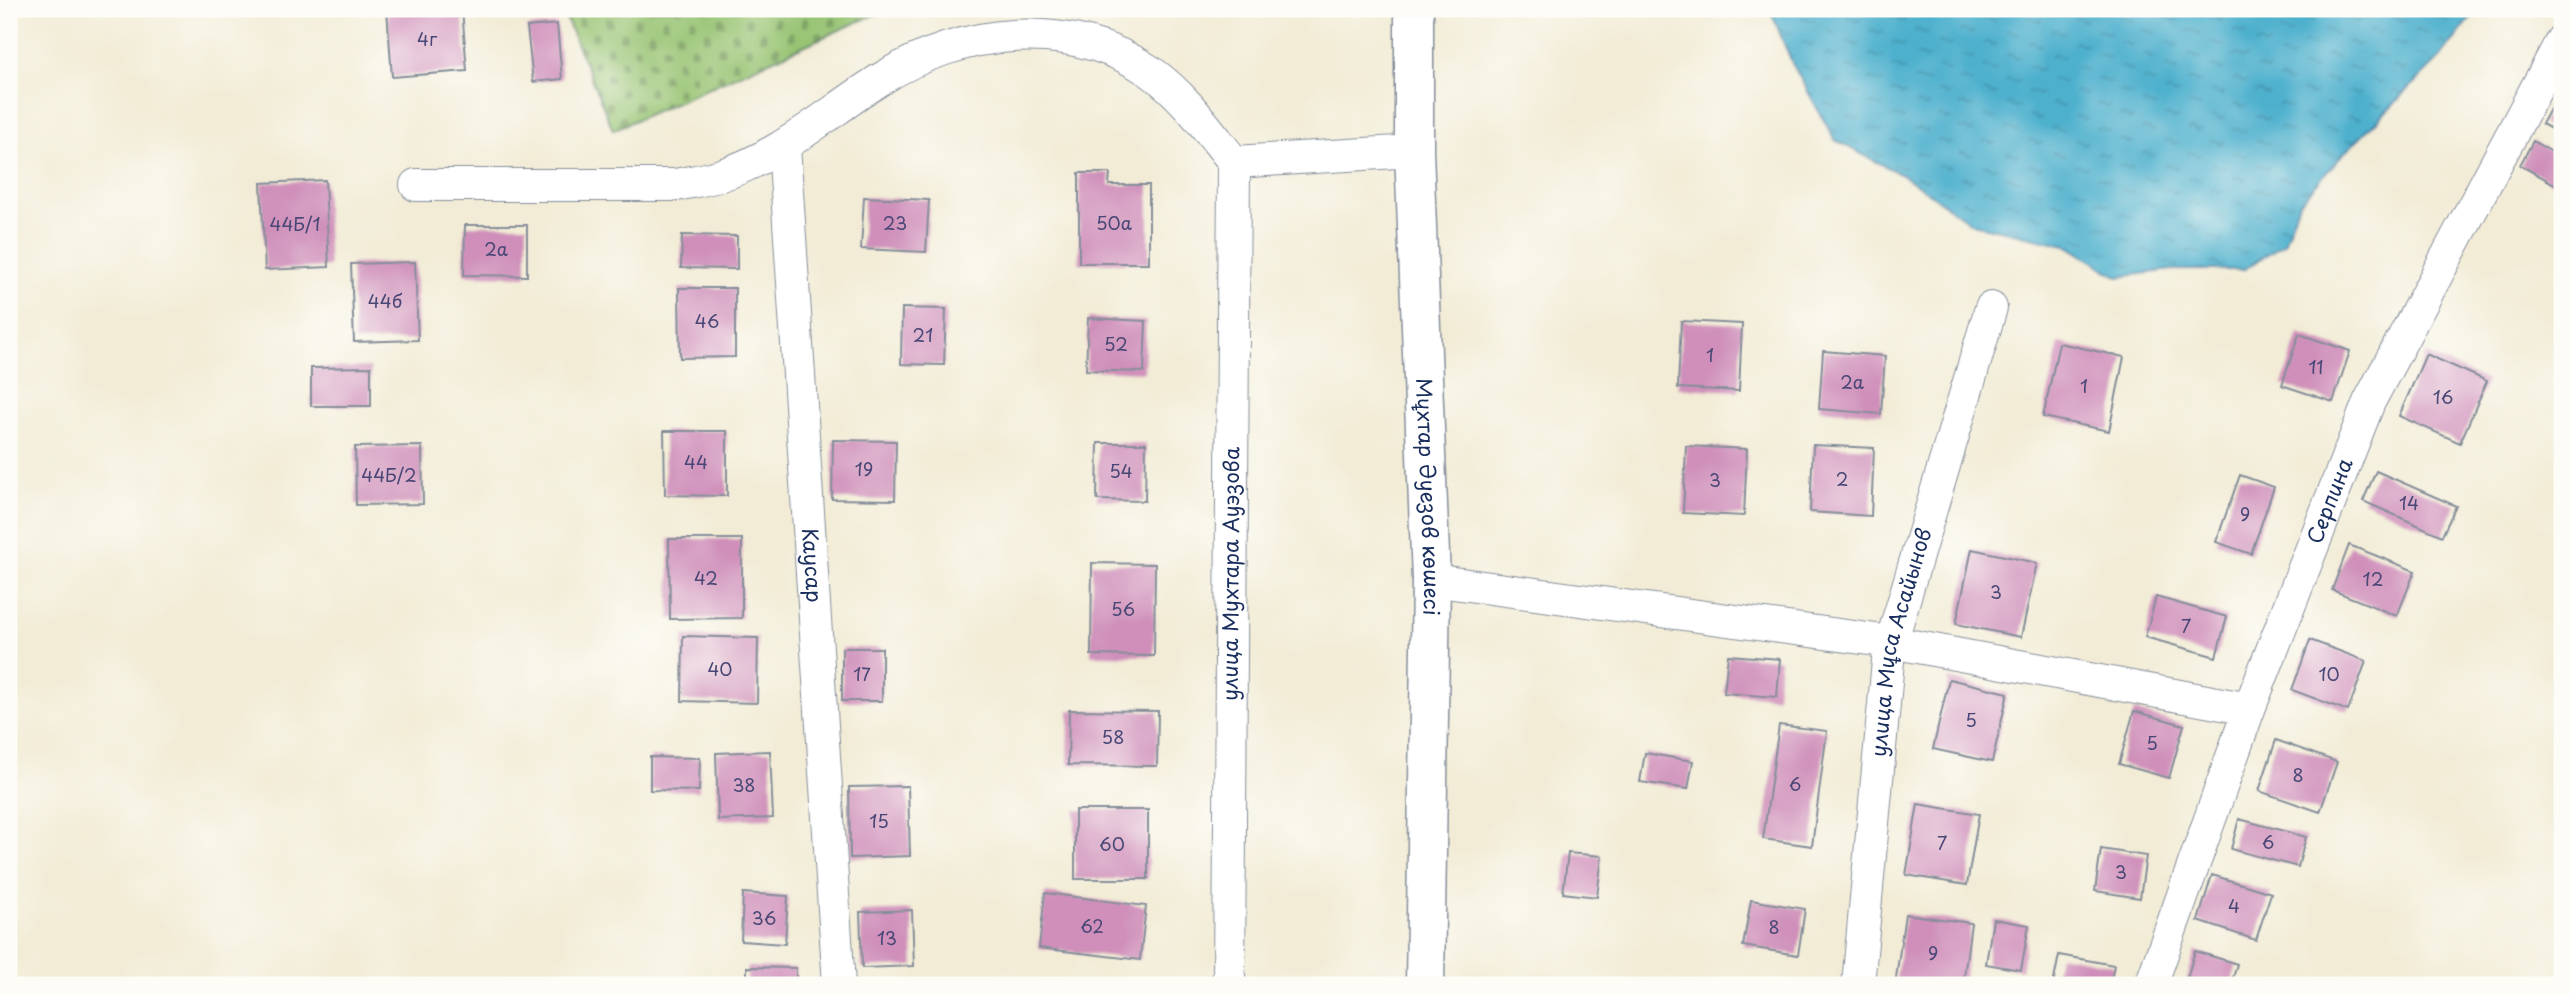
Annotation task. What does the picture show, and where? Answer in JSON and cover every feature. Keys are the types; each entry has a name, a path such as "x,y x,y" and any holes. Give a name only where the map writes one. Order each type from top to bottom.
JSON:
{"main road":[{"name":"Мұхтар Әуезов көшесі","path":"1414,9 1414,151 1431,580 1426,985"}],"street":[{"path":"416,185 676,185 717,177 755,162 784,146 883,78 922,58 967,42 1015,34 1068,38 1113,50 1153,73 1194,111 1234,162 1414,151"},
{"name":"Серпина","path":"2151,985 2249,709 2369,402 2562,40"},
{"name":"Каусар","path":"784,146 839,985"},
{"name":"улица Мухтара Ауэзова","path":"1229,985 1234,162"},
{"name":"улица Мұса Асайынов","path":"1858,985 1891,642 1991,307"},
{"path":"1431,580 1891,642 2249,709"}],"green space":[{"path":"562,9 887,9 613,130"}],"water":[{"path":"1770,9 2478,9 2440,58 2343,154 2299,203 2284,243 2243,270 2172,270 2118,277 2066,245 1973,224 1906,177 1835,140 1792,63"}],"building":[{"path":"387,9 462,9 467,71 392,77"},
{"path":"557,24 562,79 533,82 527,27"},
{"path":"2562,87 2562,135 2542,124"},
{"path":"2533,141 2562,158 2560,187 2520,165"},
{"path":"1079,173 1110,173 1109,185 1149,185 1149,263 1079,263"},
{"path":"325,180 329,267 265,270 261,183"},
{"path":"864,197 929,200 926,252 861,249"},
{"path":"465,225 527,225 527,276 464,275"},
{"path":"682,235 737,236 737,269 681,268"},
{"path":"415,262 418,340 354,342 351,264"},
{"path":"679,288 735,288 735,357 680,358"},
{"path":"902,308 946,309 944,365 901,364"},
{"path":"1088,318 1146,321 1144,372 1086,370"},
{"path":"1681,321 1742,324 1739,391 1678,388"},
{"path":"2299,334 2350,351 2333,402 2282,385"},
{"path":"2059,343 2124,357 2109,431 2043,417"},
{"path":"1823,351 1885,356 1881,414 1819,409"},
{"path":"2426,354 2487,381 2460,443 2399,416"},
{"path":"371,367 371,406 311,406 311,368"},
{"path":"664,431 727,431 727,496 665,495"},
{"path":"833,440 896,441 895,500 832,499"},
{"path":"1098,443 1146,443 1145,501 1097,500"},
{"path":"1813,445 1874,448 1871,516 1810,512"},
{"path":"422,446 423,504 356,505 355,447"},
{"path":"1686,446 1747,449 1744,516 1683,513"},
{"path":"2376,471 2456,506 2442,536 2363,501"},
{"path":"2240,475 2274,487 2251,554 2216,542"},
{"path":"669,539 742,539 742,618 670,619"},
{"path":"2349,545 2415,571 2397,616 2332,590"},
{"path":"1972,549 2037,563 2021,637 1956,624"},
{"path":"1092,563 1155,564 1154,656 1091,655"},
{"path":"2156,597 2227,617 2216,657 2145,637"},
{"path":"683,636 758,638 757,703 682,701"},
{"path":"2310,640 2366,661 2348,711 2292,690"},
{"path":"842,648 882,648 882,701 842,701"},
{"path":"1728,655 1780,659 1777,697 1724,693"},
{"path":"1949,679 2008,693 1992,762 1933,749"},
{"path":"1069,710 1158,711 1157,766 1068,765"},
{"path":"2134,711 2184,725 2169,778 2119,764"},
{"path":"1779,725 1827,731 1812,846 1763,839"},
{"path":"2276,740 2337,762 2320,812 2259,791"},
{"path":"770,751 773,818 718,820 716,753"},
{"path":"1645,753 1693,761 1688,789 1640,782"},
{"path":"650,757 700,758 699,791 650,790"},
{"path":"908,786 910,856 850,858 849,787"},
{"path":"1918,804 1979,814 1967,885 1906,875"},
{"path":"1075,810 1148,810 1148,879 1075,879"},
{"path":"2239,819 2306,837 2298,867 2231,849"},
{"path":"2101,849 2146,856 2140,898 2095,891"},
{"path":"1568,853 1602,856 1597,897 1563,893"},
{"path":"2212,875 2271,893 2256,940 2198,921"},
{"path":"743,893 788,896 785,944 741,941"},
{"path":"1045,893 1146,906 1140,960 1039,948"},
{"path":"1751,900 1805,909 1798,955 1743,946"},
{"path":"912,910 914,966 862,968 860,912"},
{"path":"1905,914 1971,923 1963,985 1895,985"},
{"path":"1993,919 2029,925 2021,970 1986,964"},
{"path":"2195,951 2237,964 2231,985 2185,985"},
{"path":"2059,955 2114,965 2110,985 2053,985"},
{"path":"747,967 796,968 796,985 747,985"}]}
